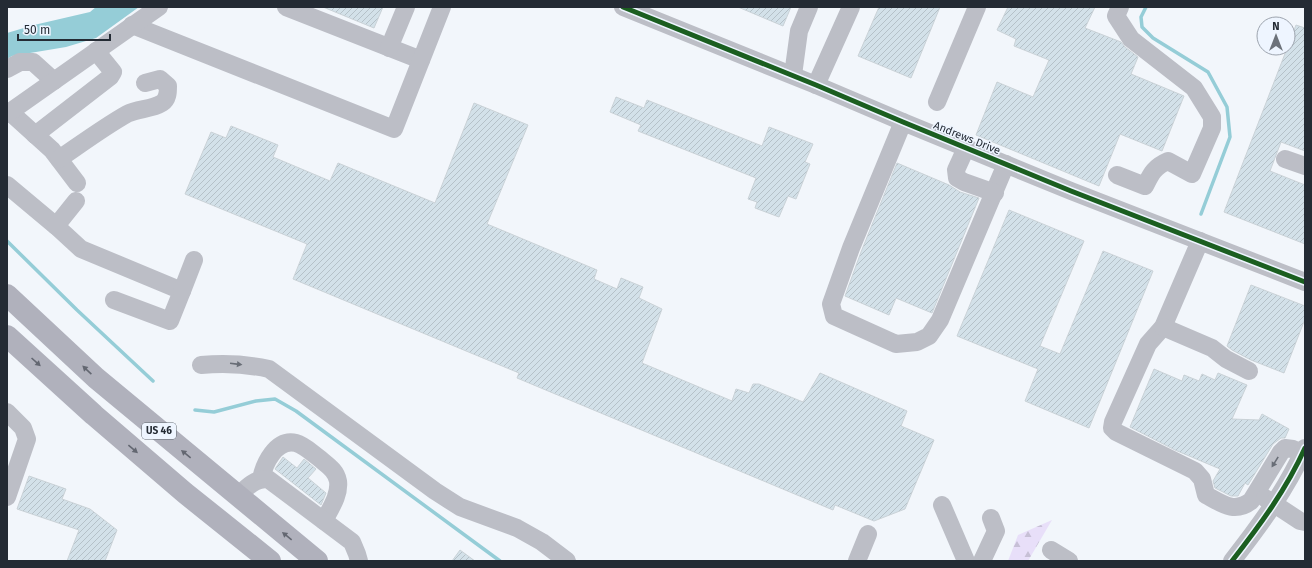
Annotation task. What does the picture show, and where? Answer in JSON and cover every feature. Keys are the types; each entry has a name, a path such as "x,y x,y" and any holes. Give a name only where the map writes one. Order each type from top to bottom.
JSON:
{"highway":[{"name":"US 46","path":"7,294 96,378 317,561"},
{"name":"US 46","path":"8,338 100,420 259,557"}],"street":[{"path":"56,226 76,192 59,159 52,150 8,113 159,7"},
{"path":"286,7 421,60"},
{"path":"389,48 406,7"},
{"path":"132,25 394,129 442,7"},
{"path":"793,76 799,31 809,7"},
{"path":"816,85 851,7"},
{"path":"937,102 977,7"},
{"path":"1120,7 1116,16 1131,39 1194,88 1212,117 1212,128 1192,174 1168,161 1159,165 1152,172 1133,215"},
{"name":"Andrews Drive","path":"631,9 966,148 1305,282"},
{"path":"35,135 110,77 113,72 96,51"},
{"path":"7,69 20,62 33,62 54,81"},
{"path":"59,159 128,114 142,109 151,108 164,102 168,95 168,86 160,78 146,83"},
{"path":"902,122 851,248 831,304 834,316 896,344 917,342 929,336 940,320 1006,164"},
{"path":"966,148 956,170 957,178 964,182 995,192"},
{"path":"1285,159 1305,166"},
{"path":"1117,175 1145,186"},
{"path":"7,186 56,226 81,249 182,291"},
{"path":"1200,241 1163,327 1148,344 1112,428 1116,432 1195,471 1202,479 1206,495 1225,506 1236,507 1245,505 1250,501 1285,448 1293,448 1304,451 1274,504 1232,561"},
{"path":"114,300 170,321 194,260"},
{"path":"1163,327 1212,348 1226,359 1249,371"},
{"path":"201,365 226,363 259,367 269,370 435,492 460,506 517,528 542,542 567,561"},
{"path":"7,412 23,428 27,439 7,497"},
{"path":"261,479 266,462 281,445 289,442 303,446 333,469 338,482 338,490 334,502 324,521"},
{"path":"238,496 250,484 261,479 268,479 352,542 359,561"},
{"path":"1256,492 1274,504 1304,518"},
{"path":"942,505 966,561"},
{"path":"982,561 996,531 991,518"},
{"path":"856,561 868,534"},
{"path":"1051,550 1069,561"}],"green space":[{"path":"1052,520 1028,561 1008,561 1018,535"}],"water":[{"path":"96,7 139,7 96,38 66,47 12,56 7,59 7,33 90,12"}],"building":[{"path":"323,7 383,7 374,28"},
{"path":"738,7 791,7 783,26"},
{"path":"879,7 940,7 911,78 858,56"},
{"path":"1008,7 1095,7 1085,28 1121,42 1138,57 1131,74 1184,96 1162,151 1120,134 1099,186 976,135 997,82 1033,97 1049,60 1014,46 1016,39 997,30"},
{"path":"1296,25 1305,28 1305,151 1281,142 1270,171 1305,185 1305,244 1224,212 1284,56 1296,56"},
{"path":"616,97 644,108 647,100 762,146 769,127 813,144 805,162 810,164 796,199 788,196 779,217 755,208 757,202 748,199 756,178 638,131 641,125 610,112"},
{"path":"474,103 528,125 487,224 597,270 594,279 617,289 621,278 643,287 639,298 662,309 642,363 732,401 736,389 749,393 753,384 759,384 803,402 820,373 907,411 901,426 934,440 905,509 874,521 835,505 833,510 517,378 519,373 293,279 307,244 185,194 211,132 226,138 231,126 278,145 273,157 330,181 338,163 435,203"},
{"path":"897,163 949,185 960,192 979,198 932,313 896,298 889,315 845,296"},
{"path":"1009,210 1084,241 1040,346 1060,354 1103,251 1153,271 1089,428 1025,401 1038,369 957,336"},
{"path":"1251,285 1305,306 1305,319 1284,373 1251,360 1227,346"},
{"path":"1154,369 1182,381 1184,375 1199,381 1202,374 1215,380 1218,373 1247,385 1232,419 1259,420 1262,414 1289,429 1285,438 1281,438 1273,444 1248,485 1245,483 1238,496 1231,496 1215,488 1213,481 1220,469 1175,450 1130,427"},
{"path":"283,457 297,468 304,459 316,469 308,478 326,493 321,505 275,469"},
{"path":"29,476 66,489 62,499 90,509 117,530 105,561 67,561 79,530 17,509"},
{"path":"460,550 475,561 452,561"}],"waterway":[{"path":"1146,7 1141,17 1142,27 1153,38 1208,72 1227,107 1230,137 1201,214"},
{"path":"7,241 77,310 153,381"},
{"path":"195,410 214,412 256,401 275,399 296,411 500,561"}],"cycle path":[{"path":"623,7 1071,191 1305,282"},
{"path":"1232,561 1272,507 1290,478 1305,448"}]}
